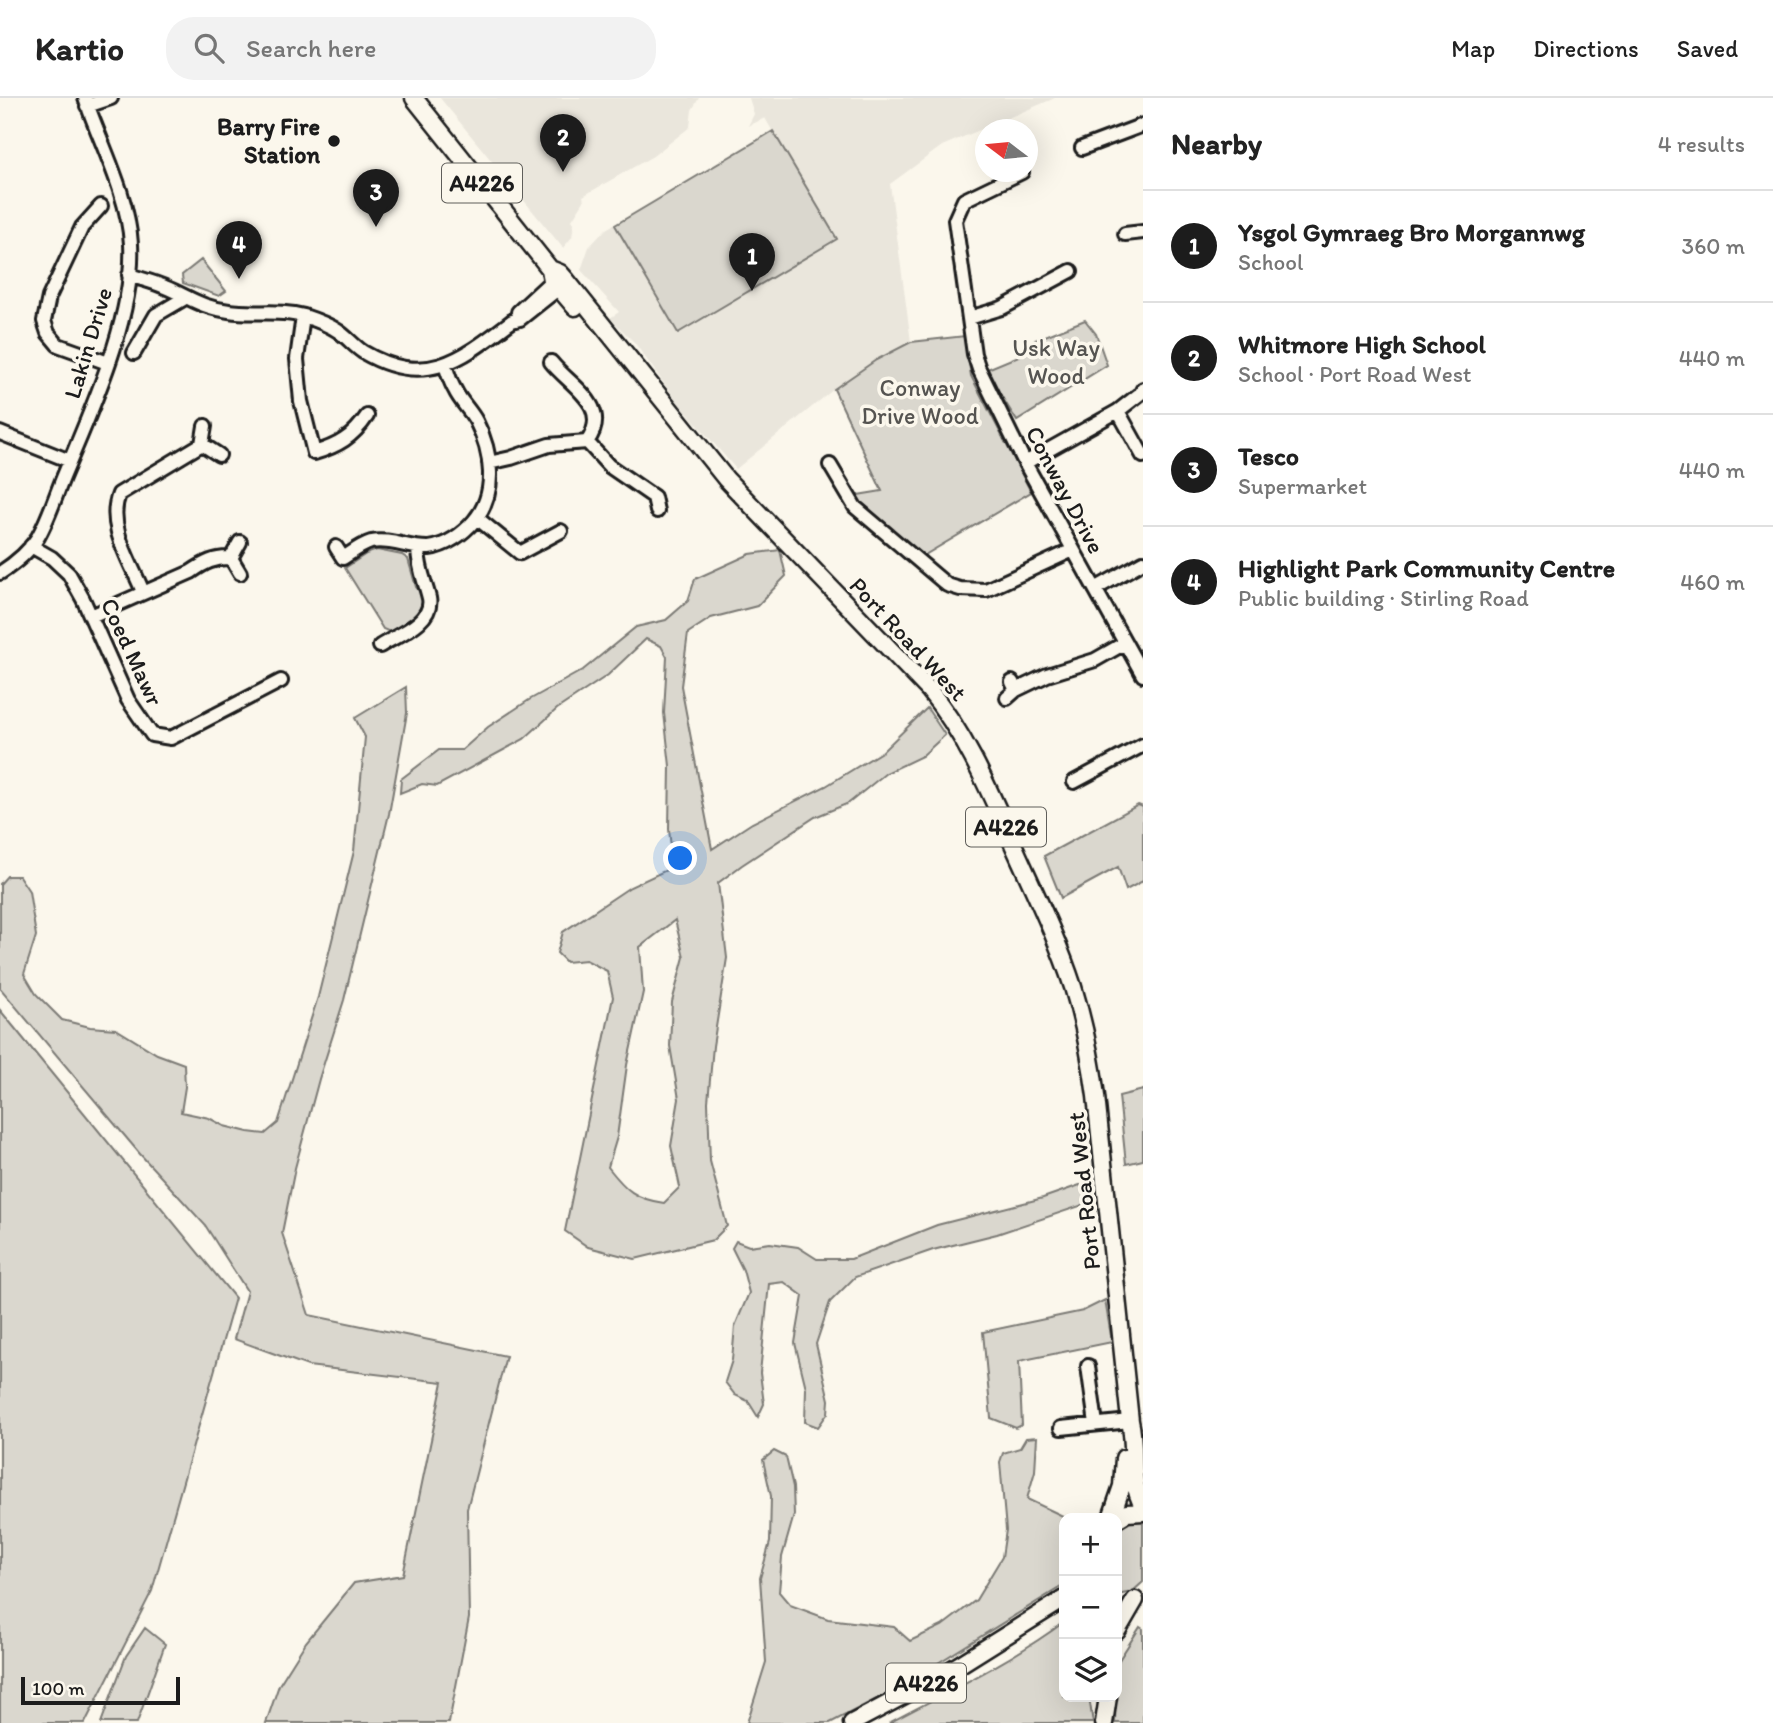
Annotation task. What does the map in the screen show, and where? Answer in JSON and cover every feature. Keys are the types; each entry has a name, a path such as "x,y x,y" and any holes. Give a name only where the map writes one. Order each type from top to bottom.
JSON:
{"main road":[{"name":"Port Road West","path":"414,98 615,351 624,355 726,480 929,690 954,723 976,763 1054,937 1073,987 1088,1044 1099,1119 1130,1421 1134,1437 1134,1487 1143,1506"},
{"name":"Port Road West","path":"1113,1513 1122,1486 1125,1437 1130,1421"},
{"path":"1122,1516 1143,1512"},
{"path":"1122,1602 1139,1597"},
{"path":"1122,1623 1139,1597"},
{"name":"A4226","path":"852,1723 946,1673 1059,1604"},
{"path":"1099,1702 1104,1720"},
{"path":"1104,1720 1107,1702"}],"street":[{"path":"86,102 111,98"},
{"name":"Lakin Drive","path":"0,573 13,565 39,535 108,363 123,314 130,275 131,245 125,204 86,102"},
{"path":"1082,148 1143,125"},
{"name":"Conway Drive","path":"1001,182 964,200 955,220 979,369 1025,463 1143,676"},
{"path":"101,206 82,227 49,296 44,321 48,333 58,345 108,363"},
{"path":"1125,234 1143,232"},
{"path":"969,318 1002,307 1071,271"},
{"path":"130,275 167,288 201,306 232,312 286,312 303,316 326,324 361,351 407,368 445,365 468,354 512,321 520,319 558,278"},
{"path":"134,353 156,315 185,298"},
{"path":"303,316 297,359 301,401 314,453 335,447 349,438 367,416"},
{"path":"489,463 549,445 587,442 593,434 594,408 585,394 551,362"},
{"path":"336,547 343,558 368,543 435,547 450,541 477,518 488,496 489,463 484,439 455,390 445,365"},
{"path":"1025,463 1118,411 1143,389"},
{"path":"1118,411 1143,456"},
{"path":"143,592 115,522 114,507 119,494 202,444 205,426"},
{"path":"0,433 70,461"},
{"path":"587,442 609,466 654,497 657,511"},
{"path":"202,444 219,455"},
{"path":"838,470 855,507 947,585 960,589 986,590 1073,550"},
{"path":"477,518 520,554 561,531"},
{"path":"231,558 240,542"},
{"name":"Coed Mawr","path":"32,546 52,558 69,575 91,616 132,707 152,735 171,738 281,681"},
{"path":"380,646 420,621 428,611 429,600 419,569 418,548"},
{"path":"91,616 191,572 211,560 219,557 231,558"},
{"path":"231,558 240,573"},
{"path":"1095,589 1143,562"},
{"path":"1012,690 1047,675 1095,660 1125,643"},
{"path":"1074,782 1143,745"},
{"path":"1088,1366 1096,1424"},
{"path":"1060,1428 1130,1421"}],"shaded area":[{"path":"440,98 699,98 692,110 690,127 653,156 583,196 584,201 572,220 572,237 563,248"},
{"path":"749,98 1055,98 1006,119 975,119 975,132 942,146 890,184 911,342 876,360 834,389 736,469 676,400 634,342 610,318 619,312 581,270 589,247 606,229 773,132 765,118 748,126 754,114"}],"green space":[{"path":"773,131 837,239 678,333 615,225"},
{"path":"201,260 226,291 219,296 183,283 182,275"},
{"name":"Usk Way Wood","path":"1085,320 1096,334 1107,365 1017,421 985,370 1026,353 1035,340"},
{"name":"Conway Drive Wood","path":"965,336 971,376 1031,492 918,559 852,496 882,491 834,389 876,360 911,342"},
{"path":"377,550 402,555 408,559 416,587 423,595 420,615 390,632 383,629 345,568"},
{"path":"780,550 786,576 757,606 711,618 688,633 681,686 712,849 752,823 826,786 883,751 927,708 945,735 922,756 886,773 849,803 815,817 718,883 727,958 713,1046 708,1102 710,1161 727,1226 713,1240 635,1259 588,1247 565,1231 613,997 607,971 586,960 566,962 557,953 563,932 630,887 673,867 669,829 670,766 664,713 667,657 661,646 646,639 608,675 557,709 524,739 437,786 422,784 400,793 401,779 439,750 462,750 488,727 583,670 636,627 666,620 688,601 695,579 750,554","holes":["675,920 684,957 672,1002 670,1046 679,1099 671,1146 680,1187 664,1203 638,1196 620,1182 608,1167 617,1137 627,1065 643,992 640,947"]},
{"path":"406,687 407,713 389,814 344,1000 295,1168 282,1233 309,1315 506,1356 467,1509 469,1618 449,1723 266,1723 279,1685 306,1642 354,1583 403,1575 443,1382 308,1366 234,1339 247,1291 205,1225 140,1154 0,988 0,884 7,876 19,876 29,891 36,936 24,974 36,994 62,1020 90,1027 116,1029 157,1054 184,1064 185,1087 181,1112 209,1118 224,1126 265,1134 278,1123 318,997 354,851 365,737 355,718"},
{"path":"1138,805 1143,807 1143,881 1126,890 1118,867 1061,898 1044,856"},
{"path":"0,1010 235,1298 152,1591 85,1723 0,1723"},
{"path":"1143,1090 1143,1160 1126,1164 1119,1096"},
{"path":"1080,1185 1091,1196 1086,1204 997,1234 933,1250 855,1277 830,1302 816,1344 829,1400 828,1413 818,1427 805,1422 806,1388 795,1343 803,1296 784,1282 769,1284 760,1373 764,1404 758,1417 748,1401 735,1395 725,1382 732,1360 735,1326 749,1293 743,1270 732,1248 736,1241 749,1246 770,1243 798,1247 817,1259 851,1259 937,1225 1043,1198"},
{"path":"1105,1300 1112,1342 1019,1361 1022,1425 1016,1428 991,1418 983,1332 1083,1311"},
{"path":"1037,1437 1035,1471 1027,1499 1059,1514 1059,1588 896,1689 830,1723 747,1723 766,1662 760,1578 770,1542 771,1496 763,1460 774,1451 786,1457 793,1487 794,1515 782,1557 779,1592 790,1605 828,1619 894,1627 910,1641 942,1626 976,1600 1002,1557 1006,1530 1000,1462 1003,1453 1020,1448 1026,1438"},
{"path":"1143,1519 1143,1582 1132,1592 1122,1594 1122,1525 1128,1521"},
{"path":"1059,1626 1059,1702 1090,1702 1093,1723 889,1723 957,1688"},
{"path":"1140,1627 1143,1629 1143,1723 1115,1723 1116,1702 1122,1702 1122,1655"},
{"path":"145,1628 165,1644 137,1723 101,1723 126,1656"}],"place":[{"name":"Barry Fire Station","path":"334,141"},
{"name":"Whitmore High School","path":"563,172"},
{"name":"Tesco","path":"376,227"},
{"name":"Highlight Park Community Centre","path":"239,279"},
{"name":"Ysgol Gymraeg Bro Morgannwg","path":"752,291"}]}
